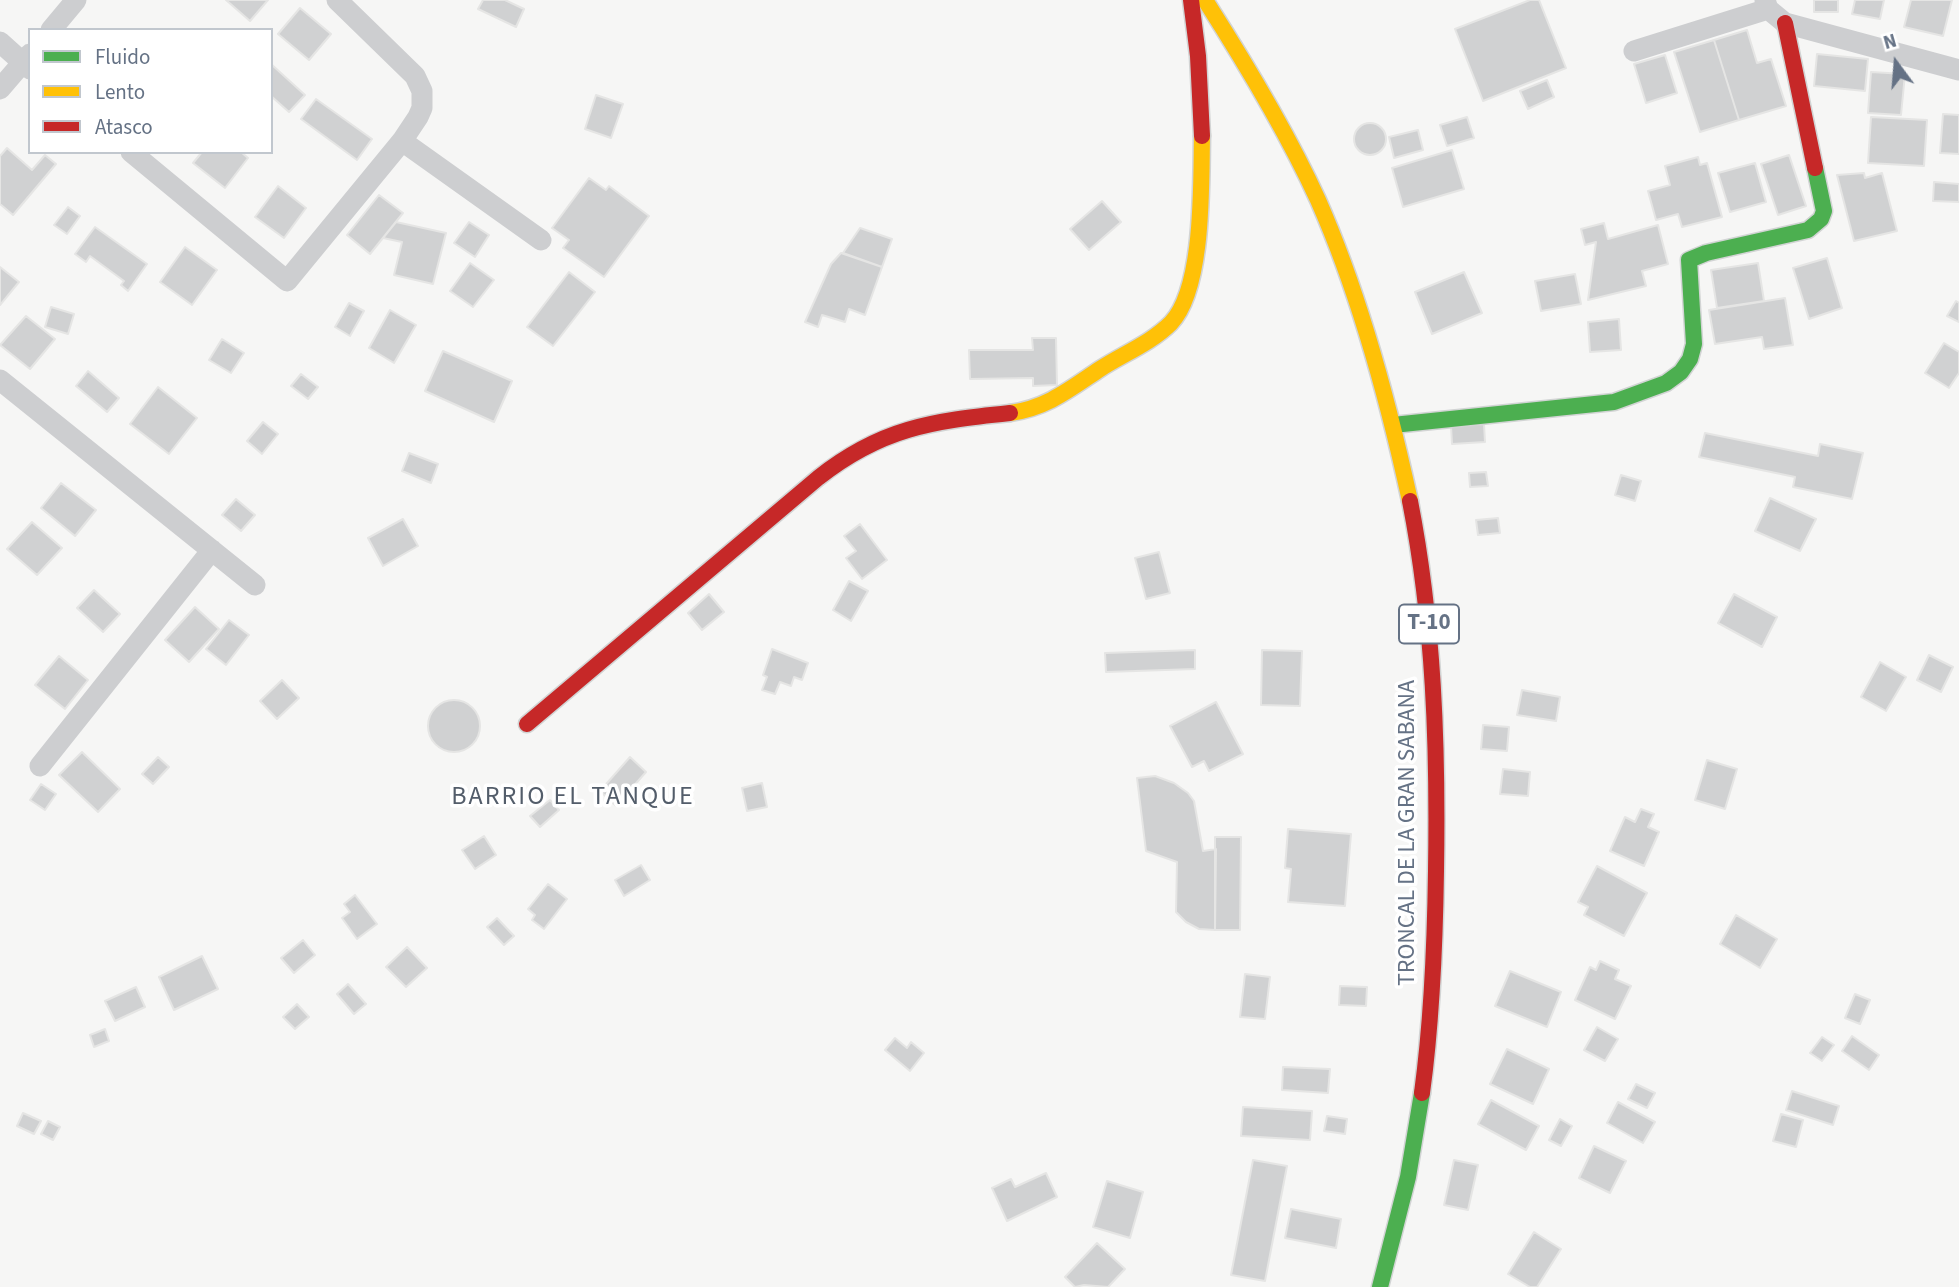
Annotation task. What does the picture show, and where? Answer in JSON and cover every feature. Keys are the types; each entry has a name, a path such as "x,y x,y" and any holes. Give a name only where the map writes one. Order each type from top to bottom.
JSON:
{"main road":[{"path":"527,724 718,561 853,452 912,426 971,416 1010,413 1050,403 1157,335 1171,322 1186,300 1196,264 1200,205 1203,118 1200,55 1191,0"},
{"name":"TRONCAL DE LA GRAN SABANA","path":"1205,0 1254,78 1317,201 1337,247 1393,425 1410,500 1427,605 1436,703 1435,949 1419,1112 1380,1287"},
{"path":"1393,425 1614,402 1647,393 1682,374 1694,349 1689,260 1723,249 1795,234 1817,224 1824,211 1785,23"}],"street":[{"path":"53,28 76,0"},
{"path":"133,154 287,281 402,141 422,108 420,83 405,64 337,0"},
{"path":"1634,51 1766,5 1785,23 1959,70"},
{"path":"0,42 27,62 0,89"},
{"path":"402,141 541,240"},
{"path":"0,380 255,584"},
{"path":"40,766 212,550"}],"building":[{"path":"226,0 268,0 250,21"},
{"path":"483,0 505,0 524,9 516,27 478,9"},
{"path":"1530,0 1539,0 1566,68 1483,101 1455,29"},
{"path":"1814,0 1838,0 1838,12 1814,12"},
{"path":"1855,0 1884,0 1880,19 1852,14"},
{"path":"1911,0 1952,0 1943,36 1904,27"},
{"path":"300,8 331,34 309,60 278,34"},
{"path":"1747,30 1757,63 1771,59 1786,106 1739,120 1714,40"},
{"path":"1714,40 1739,120 1700,132 1674,52"},
{"path":"1817,54 1868,59 1865,91 1814,86"},
{"path":"1665,55 1677,93 1646,103 1634,64"},
{"path":"273,66 305,95 289,112 273,98"},
{"path":"1871,72 1905,74 1901,115 1868,113"},
{"path":"1547,80 1554,97 1528,109 1520,91"},
{"path":"596,95 623,104 611,138 585,129"},
{"path":"316,99 372,139 357,160 301,119"},
{"path":"1943,114 1959,115 1959,154 1940,153"},
{"path":"1467,117 1474,138 1447,146 1440,125"},
{"path":"1871,117 1927,120 1924,166 1868,163"},
{"path":"1370,123 1381,128 1386,139 1381,150 1370,155 1359,150 1354,139 1359,128"},
{"path":"1418,130 1423,150 1394,158 1389,137"},
{"path":"7,148 32,170 45,155 56,164 13,215 0,204 0,156"},
{"path":"1452,150 1464,189 1403,207 1392,168"},
{"path":"200,154 243,154 248,158 225,188 193,163"},
{"path":"1789,155 1806,206 1778,215 1761,164"},
{"path":"1698,157 1700,165 1707,163 1722,217 1682,227 1678,214 1656,220 1648,191 1670,185 1665,166"},
{"path":"1755,163 1766,202 1730,212 1718,173"},
{"path":"1864,173 1865,178 1882,173 1897,231 1854,241 1837,175"},
{"path":"589,178 606,190 609,186 649,216 604,277 563,248 569,240 552,228"},
{"path":"1934,182 1959,184 1959,202 1933,201"},
{"path":"278,186 306,208 284,238 255,217"},
{"path":"379,195 403,213 370,254 347,235"},
{"path":"1102,201 1121,222 1089,250 1070,229"},
{"path":"68,207 80,216 67,234 54,225"},
{"path":"396,222 446,233 433,284 394,275 402,242 383,238"},
{"path":"469,222 489,235 475,257 454,243"},
{"path":"1604,223 1608,239 1658,225 1668,264 1642,271 1646,286 1588,300 1596,242 1585,245 1581,229"},
{"path":"95,227 147,264 128,291 121,285 124,281 90,256 86,262 75,254"},
{"path":"860,228 892,239 882,267 843,253"},
{"path":"185,247 217,270 192,305 160,282"},
{"path":"841,253 882,267 865,315 849,309 845,322 822,315 818,327 805,322 831,264"},
{"path":"1827,258 1842,308 1809,319 1793,268"},
{"path":"470,263 494,280 473,307 450,291"},
{"path":"1758,263 1764,301 1717,308 1711,270"},
{"path":"0,267 19,282 0,305"},
{"path":"569,272 595,292 553,346 527,327"},
{"path":"1464,272 1482,313 1432,334 1415,292"},
{"path":"1575,274 1581,304 1541,311 1535,281"},
{"path":"1785,298 1793,345 1764,349 1762,337 1715,344 1709,310"},
{"path":"1956,301 1959,303 1959,322 1947,316"},
{"path":"349,303 364,311 350,336 335,327"},
{"path":"51,307 74,314 68,334 45,327"},
{"path":"390,310 416,325 394,363 369,348"},
{"path":"26,316 55,339 30,369 0,345"},
{"path":"1619,319 1621,350 1590,352 1588,322"},
{"path":"1032,338 1056,338 1057,385 1033,386 1033,378 970,379 969,350 1033,350"},
{"path":"222,339 244,353 231,373 209,360"},
{"path":"1944,343 1959,352 1959,373 1949,388 1925,373"},
{"path":"443,351 512,381 494,422 425,391"},
{"path":"88,371 119,398 107,412 76,386"},
{"path":"301,374 318,387 308,399 291,386"},
{"path":"158,387 197,418 169,454 130,424"},
{"path":"263,422 278,434 262,454 247,441"},
{"path":"1484,424 1485,442 1452,444 1451,426"},
{"path":"1705,433 1818,456 1820,444 1863,453 1852,499 1793,487 1795,477 1699,457"},
{"path":"409,453 438,464 431,483 402,471"},
{"path":"1486,472 1488,486 1470,487 1469,473"},
{"path":"1621,475 1641,481 1635,501 1615,495"},
{"path":"61,483 96,510 75,536 41,508"},
{"path":"1770,498 1816,519 1800,551 1755,531"},
{"path":"236,499 255,515 241,531 222,515"},
{"path":"1498,518 1500,533 1478,535 1476,520"},
{"path":"403,519 418,546 383,566 368,538"},
{"path":"32,522 62,548 37,575 7,549"},
{"path":"860,524 887,560 862,579 846,558 856,551 844,536"},
{"path":"1159,552 1170,593 1146,599 1135,558"},
{"path":"849,581 868,591 851,621 833,610"},
{"path":"94,590 120,614 103,632 77,608"},
{"path":"709,594 724,612 702,630 688,613"},
{"path":"1734,594 1777,617 1762,647 1718,623"},
{"path":"195,607 219,629 189,662 165,640"},
{"path":"229,620 249,635 226,665 206,649"},
{"path":"772,649 808,663 802,680 794,677 791,686 780,682 775,694 762,690 767,677 763,675"},
{"path":"1195,650 1195,669 1106,672 1105,653"},
{"path":"1262,650 1302,651 1300,706 1261,705"},
{"path":"1929,655 1953,667 1941,692 1917,680"},
{"path":"59,656 88,680 65,709 35,685"},
{"path":"1880,662 1906,677 1886,711 1861,697"},
{"path":"282,680 299,698 277,719 260,701"},
{"path":"1522,690 1560,697 1556,721 1517,715"},
{"path":"454,700 464,702 472,708 478,716 478,736 472,744 464,750 454,752 444,750 436,744 430,736 428,726 430,716 436,708 444,702"},
{"path":"1216,702 1243,754 1209,771 1204,761 1192,767 1170,726"},
{"path":"1483,725 1509,727 1507,751 1481,749"},
{"path":"82,752 120,789 98,812 59,775"},
{"path":"158,757 169,767 153,784 142,774"},
{"path":"630,757 646,772 616,806 600,791"},
{"path":"1707,760 1737,769 1725,809 1695,800"},
{"path":"1503,769 1530,772 1528,796 1500,794"},
{"path":"1155,776 1174,783 1188,793 1194,801 1203,851 1216,849 1215,930 1199,929 1176,912 1177,862 1146,851 1137,778"},
{"path":"762,783 767,807 747,811 742,788"},
{"path":"41,784 56,794 45,810 30,800"},
{"path":"550,800 559,810 540,827 530,816"},
{"path":"1641,809 1654,814 1648,827 1659,832 1644,866 1610,851 1625,817 1635,822"},
{"path":"1288,829 1351,834 1345,906 1288,902 1291,869 1285,868"},
{"path":"484,836 496,855 475,869 462,850"},
{"path":"1215,837 1241,837 1240,930 1215,930"},
{"path":"641,865 650,880 624,896 615,880"},
{"path":"1597,866 1647,893 1624,936 1584,915 1588,907 1578,902"},
{"path":"548,884 567,899 544,929 532,920 535,915 528,909"},
{"path":"355,895 377,924 357,939 342,918 350,912 344,904"},
{"path":"1736,915 1777,939 1760,968 1720,944"},
{"path":"497,918 514,936 504,945 487,927"},
{"path":"303,940 315,955 294,973 281,958"},
{"path":"407,947 427,968 406,987 386,967"},
{"path":"202,956 218,989 174,1010 159,977"},
{"path":"1600,961 1619,970 1615,979 1631,986 1615,1019 1575,1000 1590,967 1596,970"},
{"path":"1510,971 1561,992 1547,1027 1495,1006"},
{"path":"1245,974 1270,977 1265,1019 1240,1017"},
{"path":"348,984 366,1004 354,1014 337,994"},
{"path":"1340,986 1367,987 1366,1006 1339,1005"},
{"path":"136,987 145,1007 115,1021 105,1001"},
{"path":"1855,994 1870,1000 1860,1024 1845,1018"},
{"path":"297,1004 309,1017 295,1029 283,1017"},
{"path":"1597,1027 1618,1039 1605,1061 1584,1050"},
{"path":"105,1029 109,1041 94,1047 90,1035"},
{"path":"1852,1036 1879,1055 1869,1070 1842,1051"},
{"path":"1822,1037 1834,1045 1822,1061 1810,1053"},
{"path":"895,1038 907,1048 911,1042 924,1053 910,1071 885,1050"},
{"path":"1507,1049 1549,1069 1533,1104 1490,1084"},
{"path":"1283,1067 1330,1069 1328,1093 1282,1090"},
{"path":"1636,1084 1655,1093 1647,1108 1628,1099"},
{"path":"1792,1091 1839,1106 1833,1125 1786,1110"},
{"path":"1491,1100 1539,1126 1526,1150 1478,1124"},
{"path":"1618,1102 1655,1122 1643,1143 1607,1123"},
{"path":"1243,1107 1312,1111 1310,1140 1241,1136"},
{"path":"23,1113 41,1121 34,1134 17,1126"},
{"path":"1781,1114 1803,1120 1796,1147 1773,1141"},
{"path":"1327,1116 1347,1119 1345,1134 1324,1131"},
{"path":"1560,1119 1572,1126 1561,1146 1549,1140"},
{"path":"48,1121 60,1127 53,1140 41,1134"},
{"path":"1594,1146 1626,1161 1610,1193 1579,1178"},
{"path":"1253,1160 1287,1166 1265,1281 1231,1275"},
{"path":"1454,1160 1478,1165 1468,1210 1444,1205"},
{"path":"1046,1173 1057,1197 1007,1221 992,1188 1011,1179 1015,1187"},
{"path":"1107,1181 1143,1192 1130,1238 1093,1227"},
{"path":"1291,1209 1341,1219 1336,1248 1285,1238"},
{"path":"1534,1232 1561,1249 1537,1287 1530,1287 1508,1274"},
{"path":"1097,1243 1125,1269 1108,1287 1075,1287 1065,1277"}],"traffic: fast":[{"path":"1393,425 1614,402 1666,383 1681,372 1690,359 1694,344 1689,260 1706,253 1808,230 1821,219 1824,211 1815,168"},
{"path":"1380,1287 1408,1177 1422,1093"}],"traffic: slow":[{"path":"1205,0 1279,123 1306,174 1333,236 1372,348 1410,501"},
{"path":"1010,413 1035,407 1058,397 1146,342 1171,323 1182,307 1195,261 1202,136"}],"traffic: jam":[{"path":"1191,0 1198,56 1202,136"},
{"path":"1785,23 1815,168"},
{"path":"527,724 841,461 864,448 908,430 1010,413"},
{"path":"1410,501 1429,639 1436,778 1434,955 1422,1093"}],"district":[{"name":"BARRIO EL TANQUE","path":"573,798"}]}
